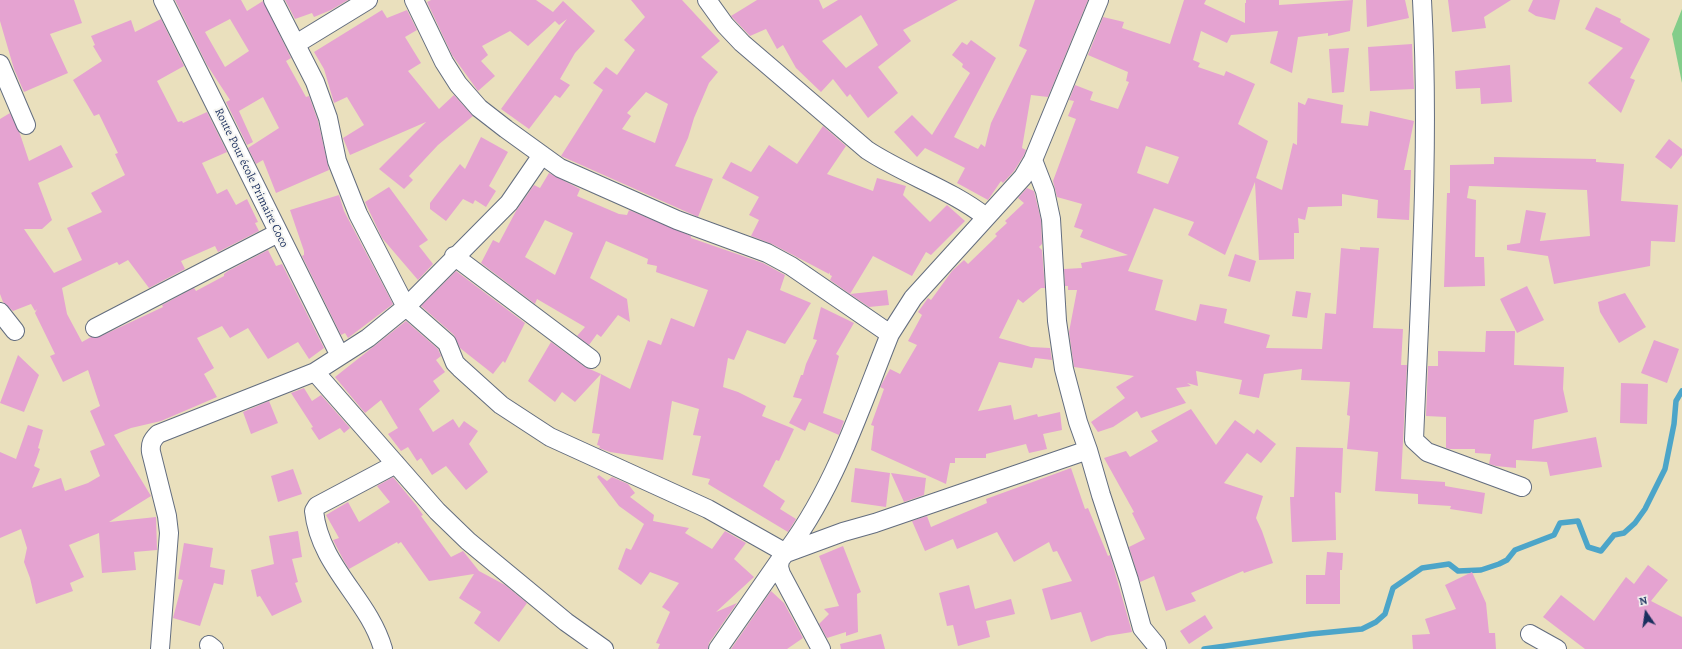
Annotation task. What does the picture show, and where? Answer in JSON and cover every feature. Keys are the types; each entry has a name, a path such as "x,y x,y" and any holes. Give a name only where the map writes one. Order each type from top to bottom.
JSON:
{"street":[{"name":"Route Pour école Primaire Coco","path":"163,0 340,356"},
{"path":"273,0 314,82 328,118 338,161 358,214 406,307 447,343 455,363 501,405 550,437 722,516 783,557"},
{"path":"296,44 368,0"},
{"path":"414,0 444,62 458,84 479,108 560,168 677,220 767,253 791,266 890,334"},
{"path":"707,0 725,25 742,43 867,150 889,165 967,203 986,217"},
{"path":"718,649 783,557 828,484 890,334 913,298 1023,177 1033,160 1099,0"},
{"path":"1422,0 1425,66 1426,151 1414,440 1427,452 1522,487"},
{"path":"0,64 26,124"},
{"path":"160,649 169,533 167,516 151,452 150,445 153,439 158,434 315,372 384,326 406,307 454,256 509,203 542,155"},
{"path":"1033,160 1045,191 1051,219 1057,322 1064,369 1078,422 1129,580 1142,628 1156,645 1157,649"},
{"path":"96,328 278,233"},
{"path":"454,256 591,359"},
{"path":"0,312 15,331"},
{"path":"315,372 437,512 566,622 604,649"},
{"path":"821,649 781,574 779,567 783,557 843,532 1088,450"},
{"path":"383,649 373,624 336,570 324,546 314,511 317,506 396,464"},
{"path":"1530,634 1558,649"}],"green space":[{"path":"1682,9 1682,83 1672,34"}],"building":[{"path":"0,0 74,0 82,23 50,34 68,73 24,92 14,69 0,21"},
{"path":"175,0 241,0 247,11 263,1 291,58 286,61 306,97 309,96 318,121 329,170 276,193 263,160 256,164 248,148 279,128 263,97 239,111 253,142 247,145 226,102 230,100 207,65","holes":["230,19 249,51 225,67 205,32"]},
{"path":"285,0 348,0 331,10 314,17 312,13 295,19"},
{"path":"431,0 536,0 553,12 563,1 595,31 575,53 560,79 570,85 560,98 555,95 529,129 501,109 567,19 559,25 555,21 528,46 510,31 482,46 488,55 481,61 495,76 478,91 452,55 427,2"},
{"path":"631,0 682,0 720,41 701,57 718,72 709,83 694,118 688,138 675,166 713,179 698,217 561,156 603,90 593,83 606,67 617,75 635,50 624,40 645,17","holes":["646,92 668,104 655,143 622,129 631,116 627,113"]},
{"path":"757,0 819,0 823,9 838,0 958,0 903,30 911,41 878,67 898,93 868,118 850,94 847,97 833,79 821,92 796,68 783,45 777,49 766,29 750,36 731,16","holes":["861,15 878,45 846,68 822,41"]},
{"path":"1035,0 1088,0 1048,97 1031,95 1022,148 1026,150 1024,155 1014,171 1003,183 1001,181 988,200 957,183 965,168 925,148 917,157 894,132 912,115 932,135 970,73 962,67 963,64 952,55 962,42 967,45 971,40 996,58 954,137 978,149 981,144 985,147 991,123 1027,50 1019,46"},
{"path":"1184,0 1206,0 1204,4 1245,23 1246,0 1279,0 1279,5 1353,0 1350,31 1328,36 1328,33 1298,37 1292,73 1270,63 1278,31 1231,35 1227,43 1201,31 1193,60 1200,63 1198,67 1224,76 1226,71 1255,84 1238,124 1268,141 1256,178 1282,190 1293,143 1297,145 1298,102 1305,105 1308,98 1343,105 1341,123 1368,126 1370,111 1414,121 1404,170 1411,170 1409,220 1377,218 1378,200 1342,194 1342,206 1308,207 1305,220 1298,218 1299,233 1294,233 1294,259 1259,260 1255,182 1225,255 1188,235 1194,222 1154,208 1128,271 1163,280 1155,310 1196,321 1200,304 1227,309 1224,323 1270,335 1266,348 1322,349 1325,313 1336,314 1341,248 1360,250 1360,247 1379,248 1373,328 1403,329 1401,365 1407,365 1401,479 1445,482 1445,486 1485,493 1482,514 1450,509 1451,506 1418,504 1418,494 1375,491 1378,452 1347,449 1350,416 1347,415 1350,382 1301,380 1302,369 1264,374 1259,398 1239,394 1242,380 1196,371 1198,386 1187,383 1191,386 1176,388 1186,403 1141,418 1137,411 1113,427 1098,432 1091,422 1125,398 1116,387 1134,376 1074,367 1069,332 1077,290 1068,290 1068,286 1065,286 1064,269 1082,268 1081,263 1128,255 1080,237 1083,230 1074,227 1082,204 1057,197 1053,181 1076,119 1068,116 1074,101 1069,100 1075,85 1093,92 1090,100 1118,109 1129,82 1126,81 1128,72 1088,55 1103,17 1124,22 1122,28 1170,44","holes":["1146,146 1179,157 1168,184 1137,173"]},
{"path":"1366,0 1405,0 1409,18 1367,27"},
{"path":"1448,0 1511,0 1484,17 1486,28 1452,32"},
{"path":"1533,0 1560,0 1555,20 1536,16 1528,11"},
{"path":"1596,7 1621,19 1620,22 1650,39 1630,78 1635,80 1621,113 1588,83 1623,48 1585,29"},
{"path":"382,10 387,18 407,10 417,30 405,37 421,63 408,71 439,109 454,95 473,116 438,145 409,176 413,180 404,189 379,169 426,122 350,155 343,138 364,125 347,97 334,103 324,69 314,52"},
{"path":"161,19 184,66 157,81 178,122 182,121 183,123 207,112 227,152 202,163 217,194 227,189 236,205 247,199 258,222 255,223 259,231 218,252 215,246 181,261 185,269 149,288 128,260 119,265 117,262 62,288 67,314 82,342 91,337 99,337 163,307 162,305 194,288 196,291 224,276 224,274 228,271 268,250 276,266 282,264 324,348 309,359 298,342 268,359 248,328 230,338 222,326 197,338 214,368 204,374 217,397 161,421 131,428 114,435 151,496 109,522 156,517 157,550 134,552 136,570 102,573 99,533 69,545 84,577 70,583 73,591 36,604 30,578 24,562 27,548 21,529 0,538 0,452 16,459 28,425 43,430 38,448 40,449 34,466 40,469 32,488 61,478 65,491 88,483 100,476 90,451 105,445 90,411 100,406 88,370 63,382 50,356 55,354 35,313 37,309 35,311 31,304 13,311 3,302 0,294 0,119 10,113 20,134 29,161 61,145 73,167 38,183 52,220 42,229 24,229 54,273 82,260 67,228 102,212 91,193 125,175 115,154 118,153 99,114 94,116 73,80 102,61 93,46 95,45 91,36 131,20 135,32"},
{"path":"1412,44 1414,89 1370,91 1368,47"},
{"path":"1349,48 1344,92 1332,93 1329,49"},
{"path":"1510,65 1512,102 1481,104 1480,88 1456,89 1455,71"},
{"path":"823,126 846,146 827,174 873,191 877,178 906,186 903,195 930,222 947,205 965,221 931,255 926,252 912,276 873,256 850,294 830,280 832,276 830,275 830,272 829,274 772,244 751,236 759,220 749,215 759,197 722,178 731,162 751,172 769,145 797,164"},
{"path":"481,137 508,152 489,186 496,191 486,207 475,200 473,204 463,199 446,221 430,209 430,203 460,164 465,169"},
{"path":"1669,139 1682,149 1682,155 1671,169 1655,157"},
{"path":"1494,157 1596,159 1596,162 1624,164 1621,201 1678,205 1675,242 1651,241 1650,266 1554,284 1548,256 1507,250 1507,245 1520,243 1526,210 1546,213 1540,241 1590,236 1587,190 1469,186 1467,198 1476,200 1475,257 1484,257 1485,286 1444,287 1447,193 1450,193 1450,165 1494,164"},
{"path":"549,173 580,189 577,196 619,214 627,215 629,210 691,236 691,238 763,263 785,275 780,290 811,303 785,344 747,330 734,360 728,358 723,387 738,392 766,406 762,416 794,429 779,461 776,460 763,486 785,501 780,509 796,519 788,532 708,484 710,479 692,475 701,436 693,435 699,409 672,401 663,460 610,452 599,448 600,446 597,445 600,434 592,433 601,374 630,389 648,340 661,345 671,318 694,327 708,290 656,272 657,266 647,264 648,259 606,241 590,278 627,299 630,322 618,315 601,337 597,334 589,345 577,336 585,327 537,299 535,304 481,263 493,240 499,243 516,211 534,185 540,188","holes":["545,220 573,233 555,275 525,257"]},
{"path":"389,187 428,240 419,246 433,264 418,280 382,238 365,202"},
{"path":"1027,188 1034,191 1041,220 1042,244 1039,247 1042,250 1045,288 1041,288 1023,303 1018,299 999,338 1031,347 1050,348 1052,360 1035,358 1032,368 999,362 978,411 1011,405 1014,420 1037,414 1038,417 1060,412 1062,430 1043,434 1047,449 1029,453 1026,444 986,454 986,458 955,458 955,463 950,463 946,484 871,450 874,426 871,425 884,389 880,387 890,369 900,374 917,345 908,341 922,315 918,312 928,298 931,300 952,271 964,260 968,264 997,236 995,234 1007,223 1005,221 1024,203 1018,198"},
{"path":"339,195 344,211 393,304 348,338 345,333 341,335 302,256 304,255 304,251 290,210"},
{"path":"1235,254 1256,261 1250,282 1228,276"},
{"path":"456,271 525,323 505,363 503,361 493,374 460,348 454,335 421,306"},
{"path":"1527,286 1544,320 1517,333 1500,299"},
{"path":"887,290 889,305 869,307 850,294"},
{"path":"1296,291 1311,293 1307,318 1292,316"},
{"path":"1625,293 1646,327 1619,343 1600,312 1598,302"},
{"path":"821,307 854,323 836,354 839,356 823,413 844,421 839,435 809,422 805,431 789,423 802,399 793,397 817,340 813,339"},
{"path":"406,321 438,349 441,356 436,360 445,372 433,381 440,391 419,409 433,432 453,419 459,428 464,421 478,431 469,444 488,472 466,490 446,466 432,475 421,458 417,461 408,447 401,451 388,434 398,428 381,400 365,413 335,377"},
{"path":"1486,331 1515,331 1514,365 1564,367 1563,389 1568,412 1534,420 1532,449 1596,437 1602,467 1550,476 1547,462 1516,460 1516,468 1496,466 1489,464 1491,454 1475,453 1475,449 1446,448 1446,417 1426,416 1428,366 1438,366 1438,351 1485,352"},
{"path":"1654,340 1679,349 1667,383 1641,373"},
{"path":"551,342 585,367 601,374 575,402 562,392 555,402 528,381"},
{"path":"18,355 39,375 24,412 0,403"},
{"path":"1621,383 1648,384 1647,424 1620,423"},
{"path":"304,388 312,401 321,395 350,428 344,433 340,428 319,440 311,428 313,427 291,393"},
{"path":"269,401 278,423 251,434 243,412"},
{"path":"1191,409 1216,445 1235,420 1254,434 1257,429 1276,444 1261,463 1247,453 1224,483 1263,496 1256,518 1273,563 1244,573 1243,571 1191,593 1196,601 1166,611 1154,576 1140,582 1129,547 1145,539 1132,513 1134,512 1104,458 1126,451 1130,457 1158,441 1151,431"},
{"path":"1296,447 1343,448 1341,493 1335,492 1336,540 1292,542 1290,497 1294,497"},
{"path":"855,468 890,473 886,507 851,502"},
{"path":"1071,468 1085,509 1088,508 1108,556 1110,555 1132,632 1107,636 1091,642 1081,612 1051,620 1042,589 1072,581 1057,551 1053,552 1049,542 1014,562 997,532 957,549 953,539 925,551 912,521 927,516 931,527 987,503 986,499"},
{"path":"293,469 302,494 278,502 271,476"},
{"path":"891,473 926,478 924,495 904,502"},
{"path":"599,475 607,481 612,477 628,484 635,493 630,497 654,515 653,521 689,528 685,533 712,549 725,531 746,543 734,559 754,577 716,612 737,603 709,643 708,649 658,649 660,644 656,643 670,612 662,607 679,583 650,572 641,585 618,569 626,548 631,550 644,524 619,506 597,477"},
{"path":"393,477 416,505 423,515 421,516 451,557 463,551 479,571 505,585 527,603 499,642 474,623 481,612 459,598 474,574 429,581 401,542 398,544 397,542 349,569 333,540 339,538 326,515 348,502 359,522 390,502 377,486"},
{"path":"298,531 302,557 292,559 298,582 295,583 302,602 272,616 260,596 257,597 251,570 274,564 269,536"},
{"path":"184,543 213,548 210,567 225,570 223,585 214,583 200,626 173,618 183,580 178,579"},
{"path":"843,546 861,592 857,594 858,632 846,636 846,632 827,638 819,624 829,614 824,609 839,606 819,556"},
{"path":"1327,552 1343,553 1342,570 1340,570 1340,604 1306,604 1306,575 1325,575"},
{"path":"1648,565 1668,580 1651,601 1682,617 1682,649 1585,649 1543,617 1561,595 1594,621 1626,577 1634,584"},
{"path":"1472,572 1486,603 1489,633 1495,633 1496,649 1413,649 1412,635 1430,634 1425,619 1456,609 1445,585"},
{"path":"969,585 975,609 1011,599 1015,614 986,621 990,637 958,646 953,625 947,626 939,593"},
{"path":"771,591 784,603 803,638 787,649 731,649"},
{"path":"1205,615 1213,628 1189,644 1180,631"},
{"path":"881,634 885,649 841,649 840,644"}],"waterway":[{"path":"1204,649 1311,634 1362,629 1376,622 1385,614 1393,588 1422,568 1449,564 1458,571 1481,570 1507,560 1515,550 1554,535 1560,523 1578,521 1588,547 1601,551 1614,535 1624,533 1635,523 1645,509 1665,469 1674,424 1676,401 1682,391"}]}
